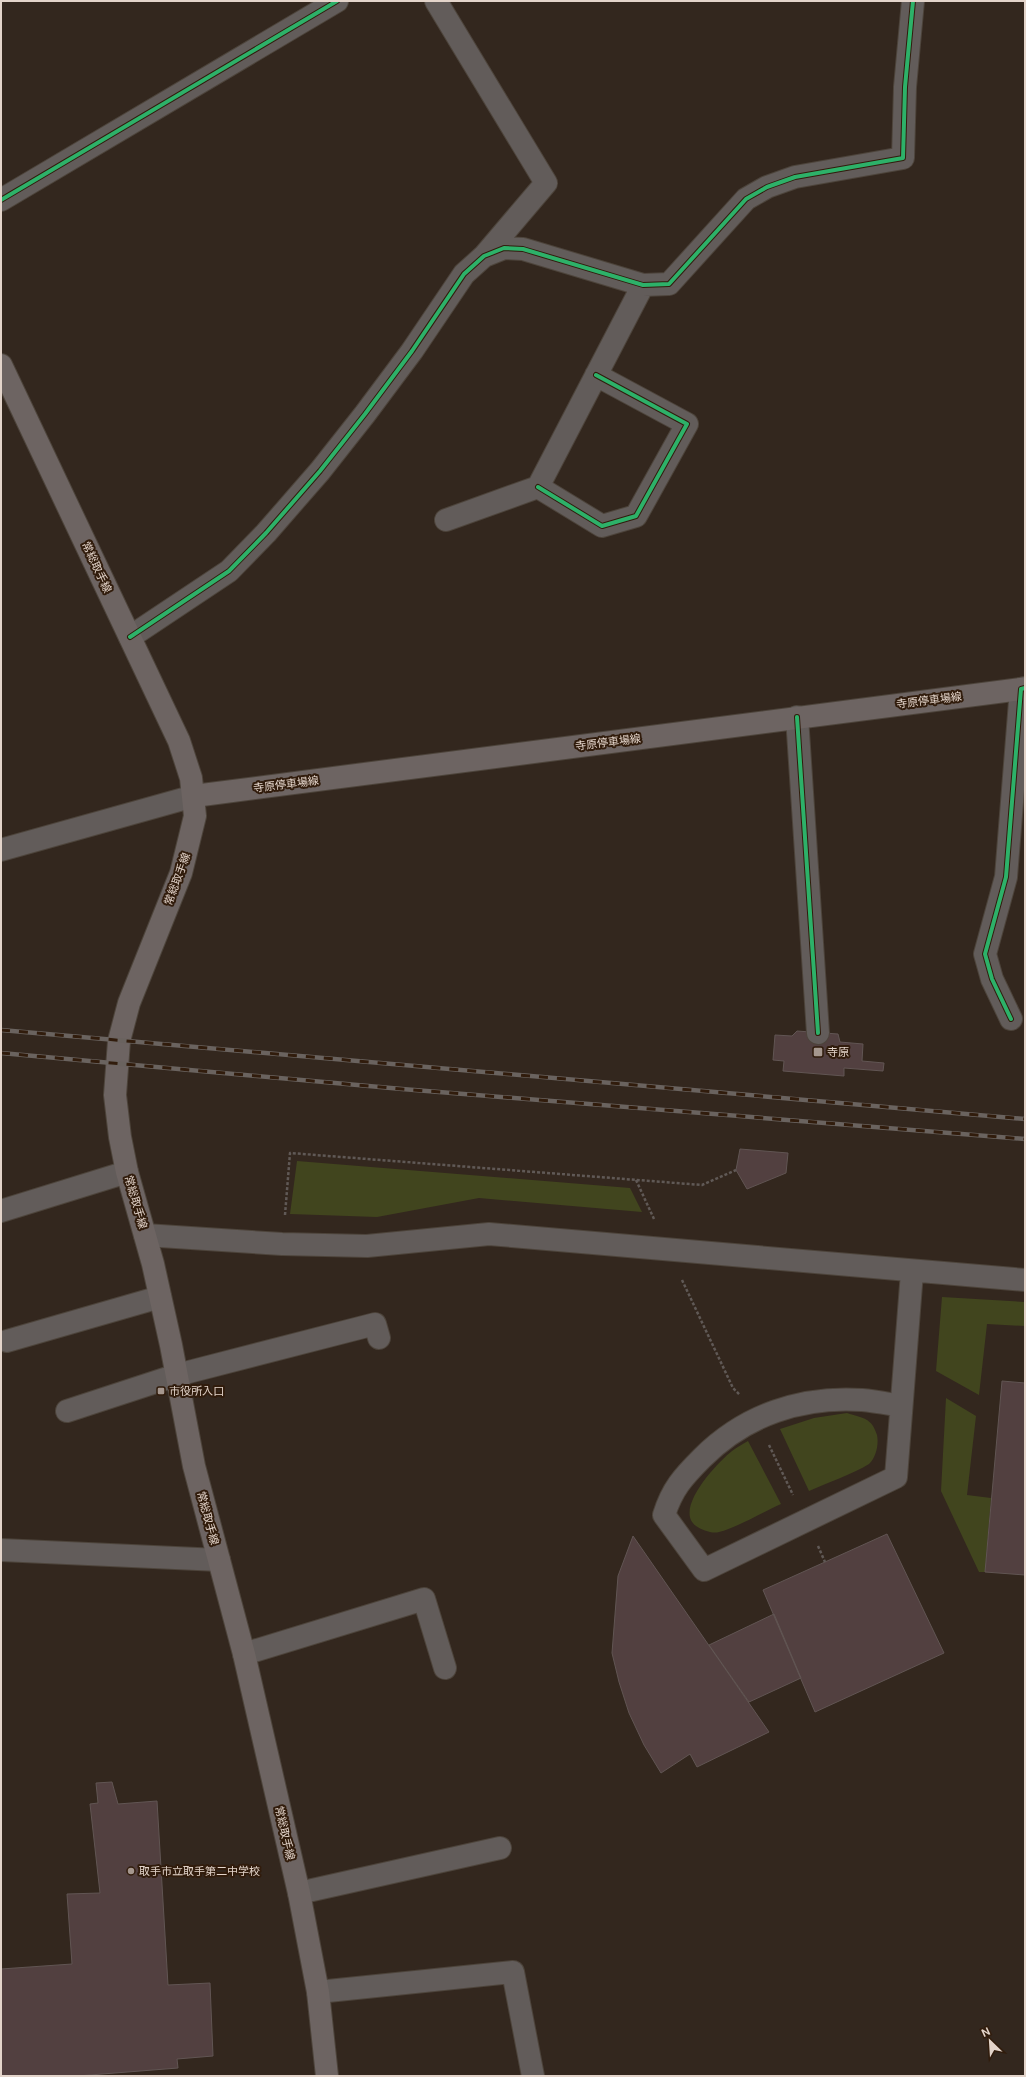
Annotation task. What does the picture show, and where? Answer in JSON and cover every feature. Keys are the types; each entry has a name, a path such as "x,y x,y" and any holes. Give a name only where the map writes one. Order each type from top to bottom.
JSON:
{"main road":[{"name":"常総取手線","path":"1,365 179,741 190,772 194,796 195,816 183,866 129,1003 119,1040 115,1095 120,1137 127,1172 160,1296 194,1466 244,1654 299,1893 318,1992 327,2076"},
{"name":"寺原停車場線","path":"194,796 1023,688"}],"street":[{"path":"1,200 337,1"},
{"path":"130,637 230,571 266,533 320,471 365,414 412,351 464,274 484,256 546,183 436,1"},
{"path":"484,256 504,248 522,249 643,285 669,284 746,199 767,187 795,177 903,158 905,87 913,1"},
{"path":"446,520 538,487 643,285"},
{"path":"538,487 602,526 636,516 687,424 596,375"},
{"path":"1011,1019 992,979 984,954 1006,877 1023,688"},
{"path":"797,717 818,1033"},
{"path":"1,850 194,796"},
{"path":"1,1211 127,1172"},
{"path":"145,1235 282,1244 368,1246 489,1234 912,1272 1025,1280"},
{"path":"902,1406 862,1400 823,1402 784,1408 756,1419 738,1428 711,1449 680,1480 669,1498 664,1515 704,1570 896,1477 902,1406 912,1272"},
{"path":"7,1341 160,1296"},
{"path":"66,1411 177,1375 374,1324 379,1338"},
{"path":"1,1550 219,1560"},
{"path":"244,1654 424,1599 445,1668"},
{"path":"299,1893 500,1848"},
{"path":"318,1992 513,1972 533,2076"}],"path":[{"path":"282,1244 290,1153 702,1185 736,1170"},
{"path":"636,1180 732,1388 746,1399 825,1562"}],"green space":[{"path":"297,1161 630,1188 642,1212 479,1198 377,1217 290,1214"},
{"path":"942,1297 1025,1302 1025,1326 987,1324 979,1395 936,1371"},
{"path":"946,1398 976,1416 967,1495 991,1498 985,1572 979,1572 941,1491"},
{"path":"847,1413 858,1416 870,1422 875,1429 878,1439 873,1458 869,1464 863,1468 809,1491 780,1429 814,1418"},
{"path":"748,1441 781,1504 719,1532 710,1532 696,1526 690,1518 690,1509 700,1486 725,1457"}],"building":[{"path":"797,1031 838,1034 840,1042 863,1044 862,1061 884,1063 883,1071 844,1068 844,1076 783,1071 784,1061 773,1060 775,1035 792,1036"},
{"path":"740,1149 788,1153 786,1173 747,1189 736,1170"},
{"path":"1002,1381 1025,1383 1025,1575 985,1572"},
{"path":"887,1534 944,1653 815,1712 763,1590"},
{"path":"633,1536 769,1732 697,1767 690,1754 661,1773 644,1745 629,1713 619,1682 612,1653 618,1576"},
{"path":"774,1614 801,1678 749,1702 709,1645"},
{"path":"112,1782 118,1804 157,1801 168,1985 210,1983 213,2056 177,2059 178,2068 77,2076 1,2076 1,1969 72,1964 67,1894 100,1893 90,1804 98,1803 96,1783"}],"railway":[{"path":"1,1030 1025,1119"},
{"path":"1,1053 402,1089 1025,1139"}],"cycle path":[{"path":"1,200 337,1"},
{"path":"130,637 229,571 266,533 320,471 365,414 412,351 464,274 484,256 504,248 523,249 643,285 669,284 746,199 767,187 795,177 903,158 905,87 913,1"},
{"path":"538,487 602,526 636,516 687,424 596,375"},
{"path":"1011,1019 992,979 985,954 1006,877 1021,689 1025,688"},
{"path":"797,717 818,1033"}],"place":[{"name":"寺原","path":"818,1052"},
{"name":"市役所入口","path":"161,1391"},
{"name":"取手市立取手第二中学校","path":"131,1871"}]}
